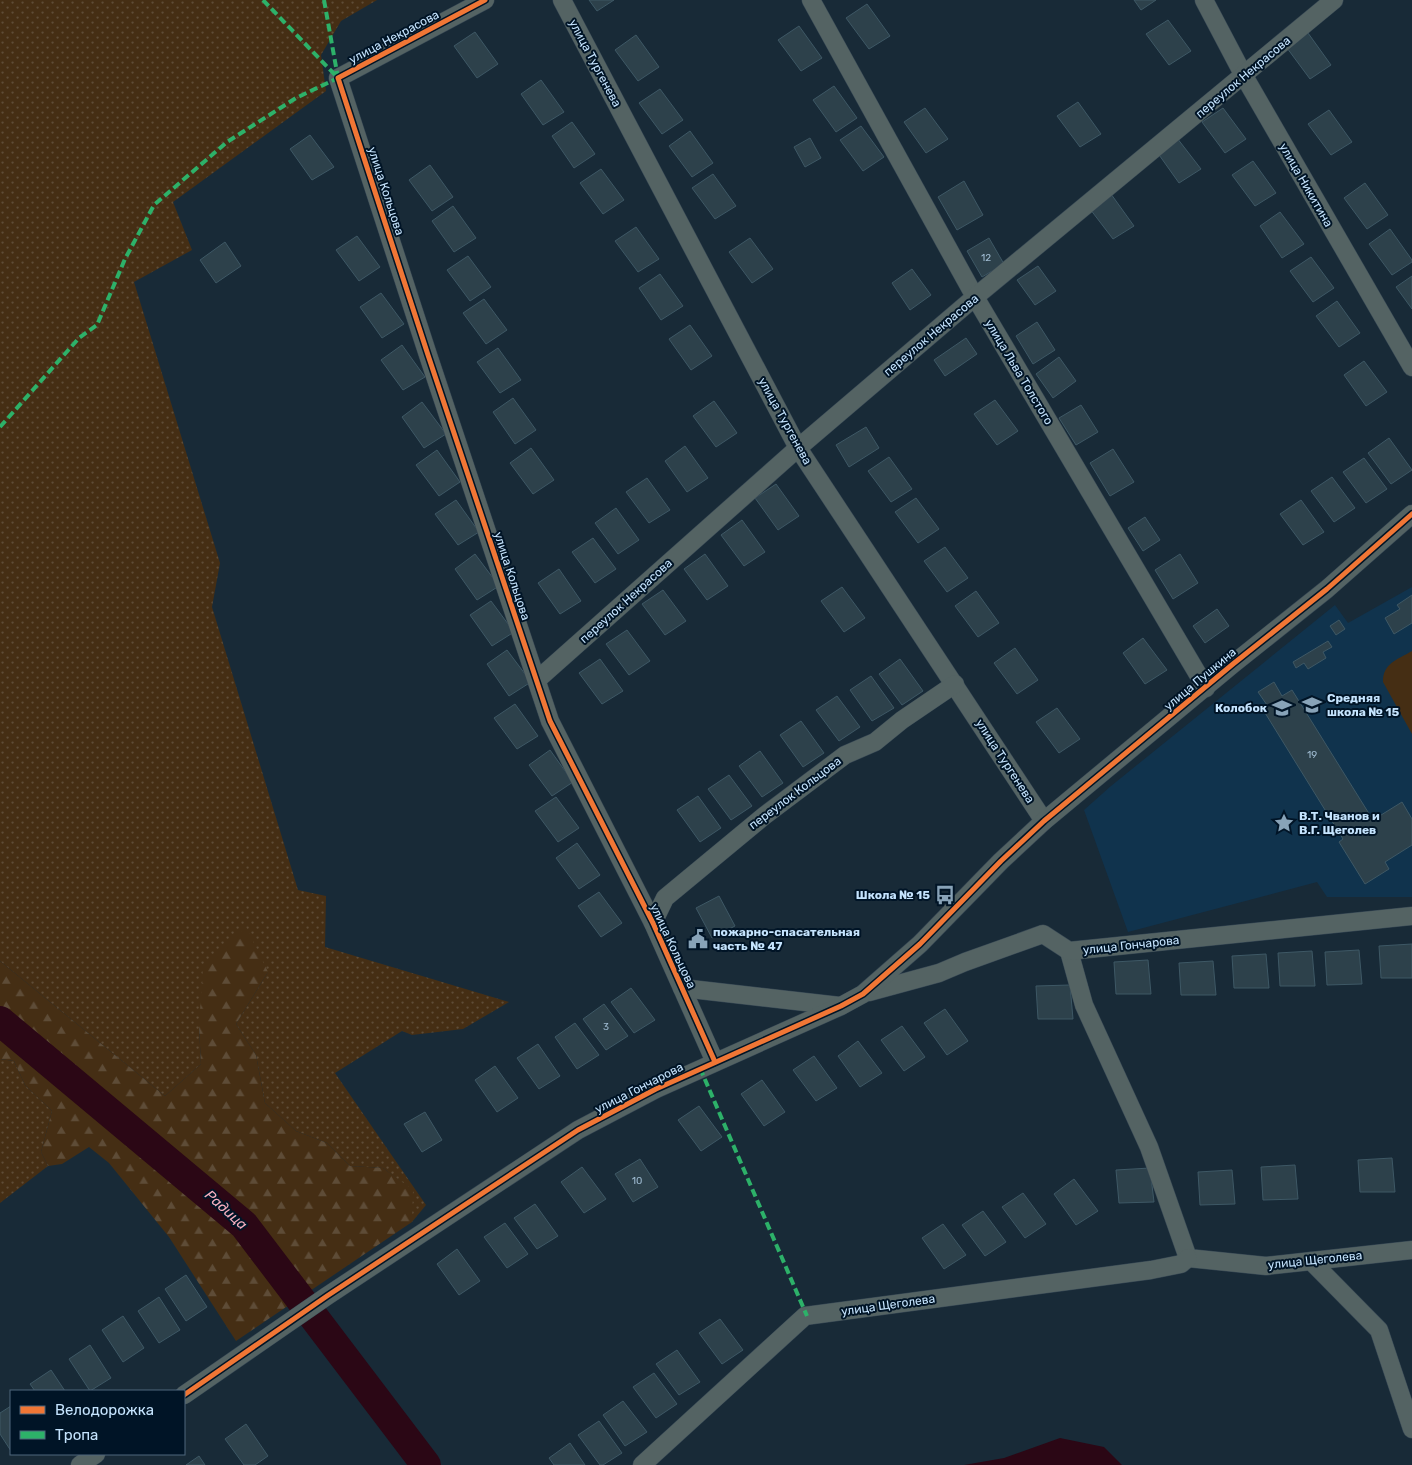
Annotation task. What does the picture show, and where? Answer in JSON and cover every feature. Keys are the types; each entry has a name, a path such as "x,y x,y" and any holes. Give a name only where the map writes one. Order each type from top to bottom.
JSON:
{"street":[{"name":"улица Некрасова","path":"338,78 485,0"},
{"name":"улица Тургенева","path":"562,0 798,448 1044,821"},
{"name":"улица Льва Толстого","path":"811,0 975,297 1206,688"},
{"name":"улица Никитина","path":"1204,0 1244,76 1412,367"},
{"name":"переулок Некрасова","path":"537,680 798,448 975,297 1334,0"},
{"name":"улица Кольцова","path":"338,78 550,721 653,923 715,1062"},
{"name":"улица Пушкина","path":"1001,861 1044,821 1327,589 1412,514"},
{"name":"переулок Кольцова","path":"653,923 665,898 764,816 845,755 875,742 902,720 955,684"},
{"name":"улица Гончарова","path":"185,1394 327,1296 578,1130 656,1089 841,1006 863,994 920,944 1001,861"},
{"name":"улица Гончарова","path":"863,994 939,973 1043,934 1069,951 1412,916"},
{"path":"1069,951 1084,1005 1150,1148 1188,1258"},
{"path":"682,988 841,1006"},
{"name":"улица Щеголева","path":"642,1465 805,1316 1151,1270 1181,1264 1188,1258 1266,1266 1412,1250"},
{"path":"1311,1261 1379,1330 1412,1429"},
{"path":"80,1465 95,1455"}],"shaded area":[{"name":"Средняя школа № 15","path":"1412,587 1412,897 1327,897 1317,882 1128,932 1084,810 1111,786 1335,605 1348,623"},
{"path":"1060,1438 1104,1447 1122,1465 964,1465 1004,1458"}],"green space":[{"path":"0,0 377,0 341,21 321,55 326,91 173,202 192,250 134,282 220,563 212,607 298,890 326,896 325,947 509,1002 463,1029 412,1035 402,1031 335,1073 426,1205 412,1222 412,1190 383,1168 350,1166 327,1143 296,1131 265,1103 256,1055 236,1024 268,972 199,1026 201,1064 165,1096 0,961"},
{"path":"1412,651 1412,734 1383,682 1385,670 1388,666"},
{"path":"246,927 268,972 236,1024 256,1055 265,1103 296,1131 327,1143 350,1166 383,1168 413,1190 412,1222 236,1341 169,1237 109,1163 89,1147 62,1164 48,1166 41,1152 52,1111 25,1085 14,1061 0,1059 0,1041 6,1032 0,1022 0,961 165,1096 201,1064 199,1026 203,967"},
{"path":"0,1059 14,1061 25,1085 52,1111 41,1152 48,1166 0,1203"}],"building":[{"path":"589,0 614,0 597,11"},
{"path":"1134,0 1156,0 1141,10"},
{"path":"867,4 890,36 869,49 846,18"},
{"path":"1168,20 1191,51 1169,65 1146,34"},
{"path":"799,26 822,58 801,71 778,40"},
{"path":"475,32 498,64 477,78 454,46"},
{"path":"1308,33 1331,65 1310,79 1287,48"},
{"path":"636,35 659,67 638,81 615,50"},
{"path":"541,80 564,112 543,125 521,94"},
{"path":"834,86 857,118 836,132 813,100"},
{"path":"660,89 683,120 662,134 639,103"},
{"path":"1078,102 1101,134 1080,147 1057,116"},
{"path":"925,108 948,139 926,153 904,122"},
{"path":"1223,108 1246,139 1225,153 1202,122"},
{"path":"1329,110 1352,142 1331,155 1308,124"},
{"path":"572,122 595,154 574,168 552,136"},
{"path":"861,126 884,157 863,171 840,140"},
{"path":"690,131 713,163 692,177 669,146"},
{"path":"310,135 334,167 312,180 290,149"},
{"path":"810,138 821,158 805,167 794,147"},
{"path":"1177,138 1201,169 1179,183 1157,152"},
{"path":"1253,161 1276,193 1255,206 1232,175"},
{"path":"430,165 453,197 432,211 409,180"},
{"path":"601,169 624,200 603,214 580,183"},
{"path":"713,174 736,206 715,219 692,188"},
{"path":"964,181 983,215 957,230 938,197"},
{"path":"1365,183 1388,215 1367,229 1344,198"},
{"path":"1111,194 1134,226 1113,239 1090,209"},
{"path":"453,206 476,238 454,252 432,221"},
{"path":"1280,212 1304,244 1282,258 1260,226"},
{"path":"636,227 659,259 638,272 615,241"},
{"path":"1390,229 1412,260 1412,262 1392,275 1369,244"},
{"path":"357,236 380,267 359,281 336,250"},
{"path":"750,238 773,269 752,283 729,252"},
{"path":"989,238 1004,264 982,277 967,251"},
{"path":"225,242 241,266 216,283 200,260"},
{"path":"468,256 491,287 470,301 447,270"},
{"path":"1311,257 1334,288 1313,302 1290,271"},
{"path":"1038,266 1056,291 1035,305 1017,280"},
{"path":"912,269 931,295 910,310 892,283"},
{"path":"660,274 683,306 661,320 639,288"},
{"path":"1412,276 1412,309 1396,287"},
{"path":"381,293 404,324 382,338 360,307"},
{"path":"484,299 507,330 486,344 463,313"},
{"path":"1337,301 1360,333 1339,347 1316,316"},
{"path":"1037,322 1055,350 1033,364 1016,336"},
{"path":"690,325 712,356 691,370 669,339"},
{"path":"966,338 977,354 945,376 934,360"},
{"path":"402,345 425,377 403,390 381,360"},
{"path":"498,348 521,380 500,393 477,362"},
{"path":"1059,357 1076,381 1053,398 1036,374"},
{"path":"1364,361 1387,392 1366,406 1344,375"},
{"path":"513,398 536,430 515,444 493,412"},
{"path":"995,400 1018,431 997,445 974,414"},
{"path":"714,401 737,433 716,447 693,416"},
{"path":"422,402 446,434 424,448 402,417"},
{"path":"1081,405 1098,432 1076,445 1059,418"},
{"path":"866,427 879,448 849,467 836,445"},
{"path":"1389,438 1412,470 1391,484 1368,453"},
{"path":"685,446 708,478 687,492 665,461"},
{"path":"531,448 554,480 533,494 510,463"},
{"path":"1113,449 1134,482 1110,496 1090,463"},
{"path":"437,450 460,482 439,496 416,465"},
{"path":"889,457 912,489 891,502 868,471"},
{"path":"1364,458 1387,489 1366,503 1343,472"},
{"path":"1332,477 1355,508 1334,522 1311,491"},
{"path":"647,478 670,510 649,523 626,492"},
{"path":"776,484 799,516 778,530 755,498"},
{"path":"916,498 939,529 918,543 895,512"},
{"path":"456,500 479,532 458,545 435,514"},
{"path":"1301,500 1324,532 1303,545 1280,514"},
{"path":"616,508 639,540 618,554 595,523"},
{"path":"1145,517 1160,540 1143,551 1128,528"},
{"path":"742,520 765,552 744,566 721,535"},
{"path":"593,538 616,569 595,583 572,552"},
{"path":"945,547 968,578 947,592 924,561"},
{"path":"475,554 499,586 477,600 455,569"},
{"path":"705,554 728,586 707,600 684,569"},
{"path":"1180,554 1198,583 1173,599 1155,570"},
{"path":"559,569 581,601 560,614 538,583"},
{"path":"842,587 865,618 844,632 821,601"},
{"path":"663,590 686,621 665,635 642,604"},
{"path":"976,591 999,623 978,637 955,606"},
{"path":"1412,595 1412,623 1394,634 1385,618 1400,609 1397,605"},
{"path":"491,601 514,632 492,646 470,615"},
{"path":"1217,609 1229,626 1205,643 1193,626"},
{"path":"1339,620 1345,629 1336,635 1330,626"},
{"path":"627,630 650,661 629,675 606,644"},
{"path":"1143,638 1167,670 1145,684 1123,653"},
{"path":"1328,641 1332,647 1323,652 1326,658 1308,669 1304,663 1296,668 1293,662"},
{"path":"1015,648 1038,680 1017,694 994,663"},
{"path":"507,650 531,682 509,696 487,664"},
{"path":"600,659 623,691 602,704 579,673"},
{"path":"900,659 923,691 902,705 879,674"},
{"path":"871,676 894,708 872,721 850,690"},
{"path":"1274,682 1282,696 1292,690 1373,820 1402,802 1412,819 1412,845 1385,862 1389,869 1365,884 1339,842 1343,839 1262,708 1267,705 1258,692"},
{"path":"837,696 860,727 839,741 816,710"},
{"path":"515,704 538,736 517,749 494,718"},
{"path":"1057,708 1080,739 1059,753 1036,722"},
{"path":"801,721 824,753 803,767 780,735"},
{"path":"550,750 573,782 552,796 529,765"},
{"path":"760,751 783,783 762,797 739,766"},
{"path":"729,775 752,806 731,820 708,789"},
{"path":"698,796 721,828 700,842 677,810"},
{"path":"556,797 579,828 558,842 535,811"},
{"path":"577,843 600,875 579,889 556,858"},
{"path":"599,892 622,923 601,937 578,906"},
{"path":"719,896 735,926 712,938 696,908"},
{"path":"1412,944 1412,978 1381,978 1379,946"},
{"path":"1359,950 1362,984 1327,985 1325,952"},
{"path":"1312,951 1315,986 1280,986 1278,953"},
{"path":"1266,954 1269,988 1234,988 1232,956"},
{"path":"1148,960 1151,994 1116,994 1114,962"},
{"path":"1213,961 1216,995 1181,995 1179,963"},
{"path":"1070,985 1073,1019 1038,1019 1036,986"},
{"path":"631,988 655,1020 634,1033 611,1002"},
{"path":"604,1004 628,1036 606,1050 583,1019"},
{"path":"945,1009 968,1041 947,1055 924,1023"},
{"path":"575,1023 599,1055 577,1069 555,1037"},
{"path":"902,1026 925,1057 904,1071 881,1040"},
{"path":"858,1041 882,1073 860,1087 838,1056"},
{"path":"538,1044 560,1076 539,1089 517,1058"},
{"path":"814,1056 837,1088 816,1101 793,1070"},
{"path":"495,1066 518,1098 497,1112 475,1080"},
{"path":"762,1080 785,1112 764,1126 741,1094"},
{"path":"699,1106 722,1137 701,1151 678,1120"},
{"path":"425,1112 442,1140 422,1152 404,1124"},
{"path":"1392,1158 1395,1192 1360,1192 1358,1160"},
{"path":"640,1159 658,1187 633,1202 615,1174"},
{"path":"1295,1165 1298,1199 1263,1200 1261,1167"},
{"path":"582,1167 606,1199 584,1213 561,1182"},
{"path":"1150,1168 1154,1202 1119,1203 1116,1170"},
{"path":"1232,1170 1235,1204 1200,1205 1198,1172"},
{"path":"1074,1179 1098,1211 1076,1225 1054,1194"},
{"path":"1023,1193 1046,1224 1025,1238 1002,1207"},
{"path":"535,1204 558,1236 537,1249 514,1218"},
{"path":"983,1211 1006,1242 985,1256 962,1225"},
{"path":"505,1223 528,1254 507,1268 484,1237"},
{"path":"943,1224 966,1255 944,1269 922,1238"},
{"path":"457,1249 480,1281 459,1295 437,1264"},
{"path":"186,1275 207,1307 186,1321 165,1289"},
{"path":"159,1297 180,1330 159,1343 138,1311"},
{"path":"123,1316 144,1348 123,1362 102,1330"},
{"path":"720,1319 743,1350 722,1364 699,1333"},
{"path":"90,1345 111,1378 89,1390 69,1359"},
{"path":"677,1350 700,1382 679,1395 656,1364"},
{"path":"51,1370 64,1390 34,1390 30,1384"},
{"path":"654,1373 677,1404 656,1418 633,1387"},
{"path":"623,1401 647,1432 625,1446 603,1415"},
{"path":"10,1407 10,1449 0,1434 0,1413"},
{"path":"599,1421 622,1453 603,1465 600,1465 578,1435"},
{"path":"246,1424 268,1456 255,1465 244,1465 225,1439"},
{"path":"570,1443 585,1465 554,1465 549,1458"},
{"path":"199,1456 205,1465 186,1465"}],"waterway":[{"name":"Радица","path":"0,1021 244,1225 426,1465"}],"marked path":[{"path":"263,0 338,78"},
{"path":"324,0 338,78"},
{"path":"0,427 79,338 97,325 125,259 154,205 227,142 296,98 338,78"},
{"path":"700,1068 807,1316"}],"cycle path":[{"path":"485,0 338,78 550,721 653,923 715,1062"},
{"path":"185,1394 327,1296 578,1130 656,1089 841,1006 863,994 920,944 1001,861 1044,821 1233,664 1327,589 1412,514"}],"place":[{"name":"Средняя школа № 15","path":"1312,705"},
{"name":"Колобок","path":"1282,708"},
{"name":"В.Т. Чванов и В.Г. Щеголев","path":"1284,823"},
{"name":"Школа № 15","path":"945,895"},
{"name":"пожарно-спасательная часть № 47","path":"698,939"}]}
